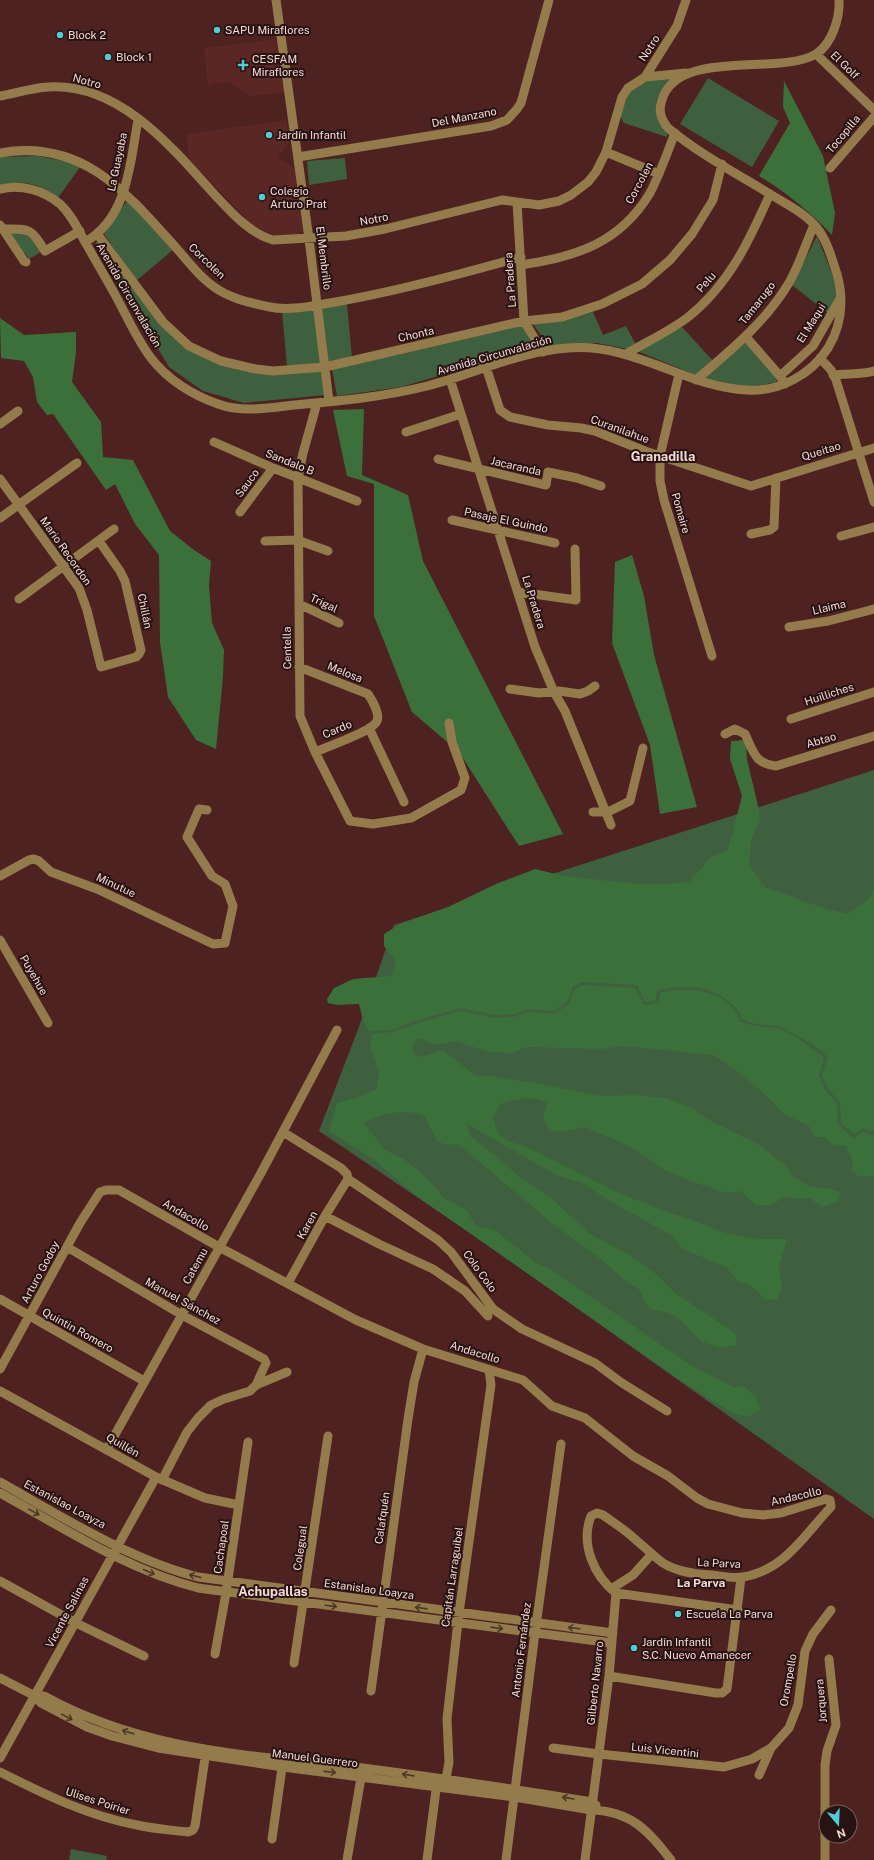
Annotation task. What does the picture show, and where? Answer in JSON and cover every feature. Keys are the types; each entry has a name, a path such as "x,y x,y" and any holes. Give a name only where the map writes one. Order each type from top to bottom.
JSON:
{"street":[{"name":"El Membrillo","path":"276,0 318,305 329,401"},
{"name":"Del Manzano","path":"298,157 491,126 507,120 517,110 524,92 549,0"},
{"name":"Notro","path":"0,96 47,87 72,89 108,100 164,139 225,206 262,237 273,240 346,236 385,229 502,200 539,205 549,204 571,195 588,182 606,152 622,97 628,88 645,77 677,26 686,0"},
{"path":"816,54 825,46 831,36 837,20 839,0"},
{"name":"Avenida Circunvalación","path":"0,189 20,187 45,195 65,209 80,231 150,357 168,376 189,391 218,404 236,409 317,403 398,392 450,379 486,367 543,352 566,348 611,350 649,361 696,380 747,390 761,390 808,371 820,358 835,335 840,320 842,296 828,250 814,225 793,208 675,133 664,122 660,114 662,97 673,82 693,72 722,66 783,62 816,54"},
{"name":"El Golf","path":"816,54 874,110"},
{"path":"645,77 693,72"},
{"name":"Tocopilla","path":"830,168 874,117"},
{"name":"La Guayaba","path":"85,242 98,235 120,203 124,192 138,120"},
{"name":"Corcolen","path":"0,152 31,150 67,156 98,171 124,192 197,272 226,294 271,308 318,305 348,300 521,261 564,257 599,243 620,229 637,212 650,192 659,174 675,133"},
{"path":"606,152 659,174"},
{"name":"Chonta","path":"98,235 163,322 189,346 221,361 256,368 278,370 325,367 524,321 562,316 602,304 642,284 670,260 692,234 712,200 722,164"},
{"name":"Pelu","path":"626,354 686,318 707,300 725,278 746,246 770,194"},
{"name":"La Pradera","path":"517,202 524,321 543,352"},
{"name":"Tamarugo","path":"696,380 746,337 776,303 791,280 814,225"},
{"path":"1,227 30,231 45,251 80,231"},
{"path":"1,227 26,262"},
{"name":"El Maqui","path":"783,380 813,346 842,296"},
{"path":"746,337 783,380"},
{"path":"820,358 833,375 874,502"},
{"name":"Curanilahue","path":"486,367 500,410 504,414 548,425 581,428 595,431 660,456 751,486"},
{"path":"833,375 849,373 864,374 874,371"},
{"name":"Pomaire","path":"679,374 660,456 660,481 664,500 712,656"},
{"name":"La Pradera","path":"450,379 519,592 535,647 554,692 565,711 611,825"},
{"name":"Centella","path":"317,403 303,453 298,478 297,540 300,716 315,752 350,821 372,824 411,818 461,790 465,778 452,742 449,723"},
{"path":"0,424 18,411"},
{"path":"406,432 461,414"},
{"name":"Sandalo B","path":"214,442 273,468 357,501"},
{"name":"Queitao","path":"751,486 874,448"},
{"name":"Jacaranda","path":"438,459 546,485 548,472 577,478 601,486"},
{"path":"0,518 77,463"},
{"name":"Sauco","path":"240,512 273,468"},
{"path":"751,534 770,530 774,527 776,478"},
{"name":"Mario Recordon","path":"0,479 79,588 84,598 101,668"},
{"name":"Pasaje El Guindo","path":"452,520 555,543"},
{"path":"841,536 874,526"},
{"path":"19,599 63,566 100,541 114,529"},
{"path":"265,541 297,540 328,551"},
{"name":"Chillán","path":"100,541 125,581 141,650 140,654 136,657 101,668"},
{"path":"519,592 576,600 577,570 575,549"},
{"name":"Trigal","path":"299,604 339,623"},
{"name":"Llaima","path":"790,627 828,621 874,608"},
{"name":"Melosa","path":"299,666 368,694 377,716 377,721 369,728"},
{"path":"510,689 539,694 563,691 580,694 595,686"},
{"name":"Huilliches","path":"791,719 874,692"},
{"path":"369,728 404,802"},
{"name":"Cardo","path":"315,752 369,728"},
{"name":"Abtao","path":"725,734 735,729 745,734 758,760 766,765 776,766 874,736"},
{"path":"593,812 606,812 631,800 642,748"},
{"name":"Minutue","path":"0,876 29,860 34,859 40,861 51,872 96,889 213,944 225,943 233,906 225,884 212,876 187,837 199,809 207,810"},
{"name":"Puyehue","path":"0,940 48,1023"},
{"name":"Catemu","path":"107,1449 283,1132 337,1030"},
{"name":"Colo Colo","path":"283,1132 341,1168 347,1174 348,1179 438,1240 451,1252 493,1309 502,1316 522,1329 595,1362 640,1395 667,1411"},
{"name":"Karen","path":"288,1283 325,1216 348,1179"},
{"name":"Andacollo","path":"106,1190 119,1190 219,1247 356,1320 423,1349 523,1380 552,1406 585,1418 633,1456 668,1476 696,1498 708,1504 742,1513 763,1515 781,1513 826,1499 830,1500 832,1504"},
{"name":"Arturo Godoy","path":"0,1369 30,1317 67,1247 100,1192 106,1190"},
{"name":"Colo Colo","path":"325,1216 379,1244 434,1269 465,1291 488,1316"},
{"name":"Manuel Sánchez","path":"67,1247 182,1315 264,1359 266,1363 265,1366 254,1387"},
{"name":"Quintin Romero","path":"0,1299 144,1381"},
{"name":"Calafquén","path":"371,1691 408,1419 414,1382 423,1349"},
{"name":"Capitán Larraguibel","path":"427,1860 441,1783 449,1758 447,1719 459,1618 491,1385 489,1370"},
{"path":"254,1387 287,1372"},
{"name":"Vicente Salinas","path":"0,1758 76,1623 112,1554 187,1432 211,1405 224,1399 250,1391 254,1387"},
{"name":"Quillén","path":"0,1391 159,1479 205,1498 239,1505"},
{"name":"Colegual","path":"294,1663 306,1592 328,1436"},
{"name":"Cachapoal","path":"216,1654 248,1442"},
{"name":"Antonio Fernández","path":"506,1860 536,1623 561,1444"},
{"name":"Estanislao Loayza","path":"0,1482 117,1546 166,1568 198,1577 383,1603 535,1633 612,1643"},
{"name":"Estanislao Loayza","path":"0,1493 112,1554 171,1580 198,1588 381,1613 536,1623 613,1633"},
{"name":"La Parva","path":"614,1591 605,1584 599,1576 589,1552 588,1541 591,1516 597,1513 603,1515 637,1540 652,1555 664,1564 693,1574 741,1578 759,1573 776,1564 794,1550 805,1539 815,1524 832,1504"},
{"path":"614,1591 633,1575 652,1555"},
{"path":"609,1676 716,1693 722,1693 727,1690 741,1578"},
{"path":"0,1581 76,1623 144,1656"},
{"path":"614,1591 738,1610"},
{"name":"Gilberto Navarro","path":"585,1860 609,1676 613,1633 614,1591"},
{"name":"Orompello","path":"759,1775 771,1748 780,1740 791,1722 800,1694 805,1651 813,1634 831,1610"},
{"name":"Jorquera","path":"825,1860 824,1765 836,1725 829,1659"},
{"name":"Manuel Guerrero","path":"0,1678 34,1696 44,1696 97,1721 147,1738 206,1753 515,1793 592,1806 635,1822 649,1832 671,1860"},
{"name":"Luis Vicentini","path":"553,1748 724,1767 752,1759 771,1748"},
{"name":"Ulises Poirier","path":"0,1772 55,1799 96,1814 137,1826 188,1832 193,1830 206,1753"},
{"path":"272,1839 283,1764"},
{"path":"348,1860 361,1772"}],"shaded area":[{"name":"CESFAM Miraflores","path":"276,39 285,93 249,96 229,82 210,84 208,87 204,48"},
{"name":"Colegio Arturo Prat","path":"287,120 289,143 278,157 295,169 303,230 298,235 275,235 251,224 189,159 186,134"}],"green space":[{"path":"672,78 660,94 656,107 660,120 668,132 667,137 624,123 620,116 628,96 637,85 651,80"},
{"path":"708,78 779,121 752,167 680,124"},
{"path":"784,81 823,156 835,213 832,235 798,203 759,176 790,123 783,107"},
{"path":"38,156 69,162 80,167 58,198 45,189 31,184 16,183 0,185 0,157"},
{"path":"345,158 347,179 309,185 307,161"},
{"path":"128,199 174,249 136,281 104,234"},
{"path":"8,232 30,233 41,252 29,259 25,253 22,253"},
{"path":"817,236 832,273 839,299 829,314 792,285"},
{"path":"99,239 162,324 221,363 316,370 323,373 325,395 244,403 203,391 169,367 95,244"},
{"path":"347,304 352,358 327,363 321,306"},
{"path":"314,308 321,363 317,366 287,367 282,311"},
{"path":"593,312 603,335 626,326 636,345 627,349 597,343 550,347 532,323 560,320"},
{"path":"0,318 24,335 76,332 76,352 72,382 101,422 103,457 133,460 170,531 211,561 209,585 212,623 224,650 216,749 196,740 168,697 160,642 159,555 135,524 115,484 106,490 53,414 47,415 37,402 33,377 24,361 1,358"},
{"path":"526,325 540,346 401,387 337,396 332,369"},
{"path":"682,327 714,362 698,376 637,351"},
{"path":"745,340 778,377 776,382 738,386 702,378"},
{"path":"364,409 362,475 408,495 423,561 563,834 519,846 459,752 412,712 374,616 374,484 347,476 333,410"},
{"path":"632,555 644,596 654,655 697,807 660,814 650,745 612,643 615,562"},
{"path":"746,740 747,759 760,820 751,840 749,865 765,887 823,908 847,914 868,900 874,889 874,1131 861,1129 854,1134 841,1123 840,1102 828,1089 822,1075 828,1057 814,1045 779,1026 756,1024 742,1019 739,1011 735,1007 720,995 712,991 694,987 676,987 657,990 656,1000 645,1002 637,985 581,982 573,987 567,1002 553,1011 530,1009 513,1014 495,1015 460,1008 411,1022 393,1030 369,1031 363,1020 359,1004 337,1005 328,1003 327,999 334,988 353,979 391,976 396,962 384,946 384,934 400,924 448,907 496,884 535,869 564,876 637,884 689,882 711,857 728,850 742,796 730,759 731,741"},
{"path":"874,770 874,1519 488,1245 319,1131 360,1024 394,925"},
{"path":"582,985 635,988 644,1005 659,1003 660,993 671,991 695,990 718,996 735,1011 740,1022 782,1030 801,1041 824,1058 819,1076 825,1090 837,1103 838,1125 854,1138 862,1132 874,1135 874,1176 859,1176 851,1171 853,1161 846,1146 831,1144 825,1137 815,1137 808,1125 785,1115 767,1096 736,1070 714,1055 621,1046 602,1049 527,1047 511,1053 489,1052 455,1041 437,1045 418,1038 413,1045 413,1054 422,1057 443,1050 476,1076 491,1076 603,1096 638,1095 664,1098 686,1105 713,1122 758,1144 786,1166 794,1177 811,1187 826,1188 841,1192 838,1201 823,1207 809,1198 796,1199 785,1196 772,1205 756,1205 741,1191 726,1193 688,1180 663,1169 631,1147 585,1127 560,1132 550,1130 543,1118 547,1103 542,1101 530,1098 500,1104 493,1117 497,1132 507,1141 525,1146 623,1195 726,1233 757,1239 787,1239 779,1266 782,1287 777,1299 766,1300 749,1284 739,1282 726,1267 683,1249 671,1235 608,1200 583,1183 556,1175 466,1123 471,1137 502,1161 518,1176 550,1197 590,1234 628,1254 656,1274 675,1293 735,1333 737,1345 719,1348 701,1341 681,1320 669,1313 651,1309 646,1304 640,1290 627,1282 598,1257 552,1223 458,1144 446,1145 437,1141 425,1116 410,1112 402,1112 386,1114 364,1123 385,1150 402,1158 428,1179 445,1199 466,1210 477,1227 493,1229 538,1264 550,1269 692,1366 735,1388 744,1386 756,1398 760,1410 748,1417 734,1414 680,1380 418,1197 373,1159 329,1131 337,1103 356,1098 377,1089 379,1072 370,1047 372,1034 393,1032 460,1011 495,1018 514,1017 530,1012 554,1014 569,1004 575,989"},
{"path":"71,1849 107,1856 106,1860 69,1860"}],"place":[{"name":"SAPU Miraflores","path":"217,30"},
{"name":"Block 2","path":"60,35"},
{"name":"Block 1","path":"108,57"},
{"name":"CESFAM Miraflores","path":"243,65"},
{"name":"Jardín Infantil","path":"269,135"},
{"name":"Colegio Arturo Prat","path":"262,197"},
{"name":"Escuela La Parva","path":"678,1614"},
{"name":"Jardín Infantil S.C. Nuevo Amanecer","path":"634,1648"}],"district":[{"name":"Granadilla","path":"663,456"},
{"name":"La Parva","path":"701,1583"},
{"name":"Achupallas","path":"273,1591"}]}
